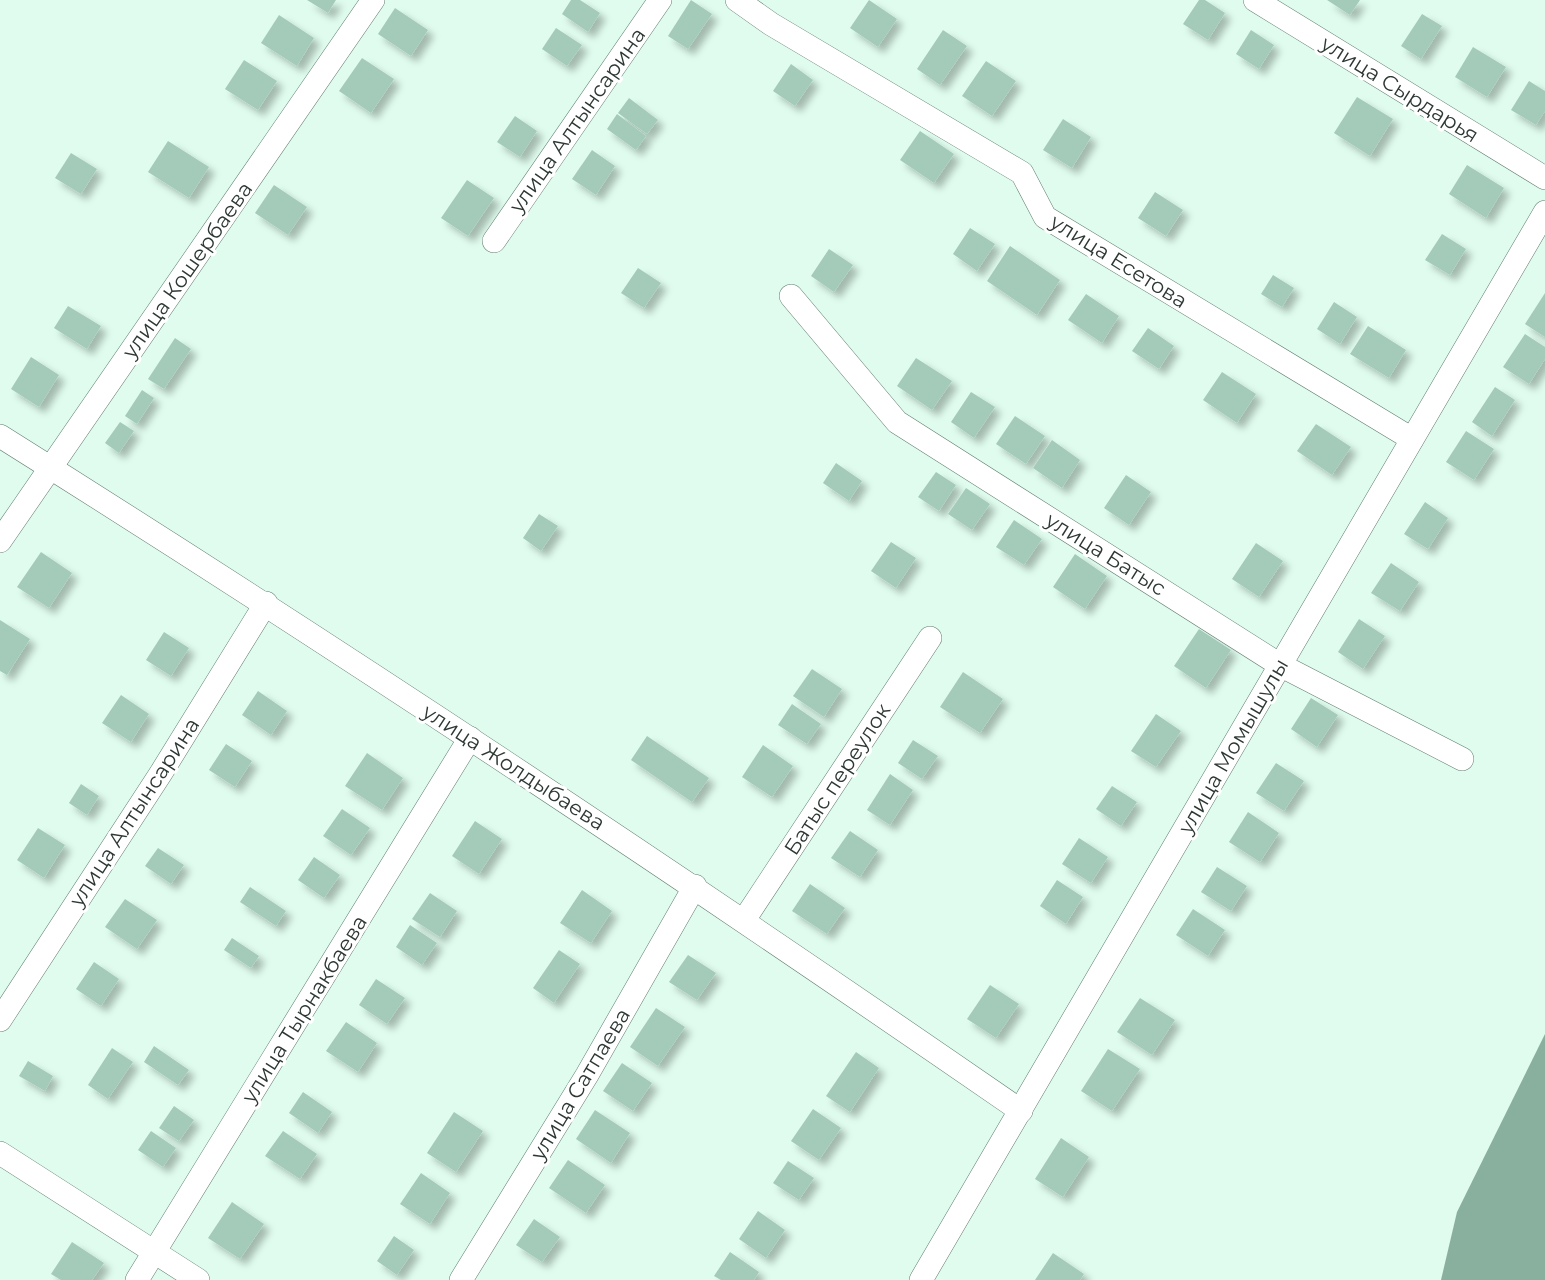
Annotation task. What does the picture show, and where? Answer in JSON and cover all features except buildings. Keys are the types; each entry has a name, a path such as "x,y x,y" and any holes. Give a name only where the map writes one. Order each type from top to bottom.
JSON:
{"street":[{"name":"улица Кошербаева","path":"0,541 373,0"},
{"name":"улица Алтынсарина","path":"494,241 660,0"},
{"name":"улица Есетова","path":"737,0 771,24 1022,173 1045,217 1412,439"},
{"name":"улица Сырдарья","path":"1255,0 1545,178"},
{"name":"улица Момышулы","path":"921,1280 1545,212"},
{"name":"улица Батыс","path":"791,296 897,422 1280,665 1462,759"},
{"name":"улица Жолдыбаева","path":"0,436 266,603 695,886 1020,1111"},
{"name":"улица Алтынсарина","path":"0,1020 161,772 266,603"},
{"name":"Батыс переулок","path":"744,920 929,638"},
{"name":"улица Тырнакбаева","path":"137,1280 470,738"},
{"name":"улица Сатпаева","path":"461,1280 587,1075 695,886"},
{"path":"0,1153 198,1280"}],"shaded area":[{"path":"1545,1034 1545,1280 1441,1280 1457,1212"}]}
